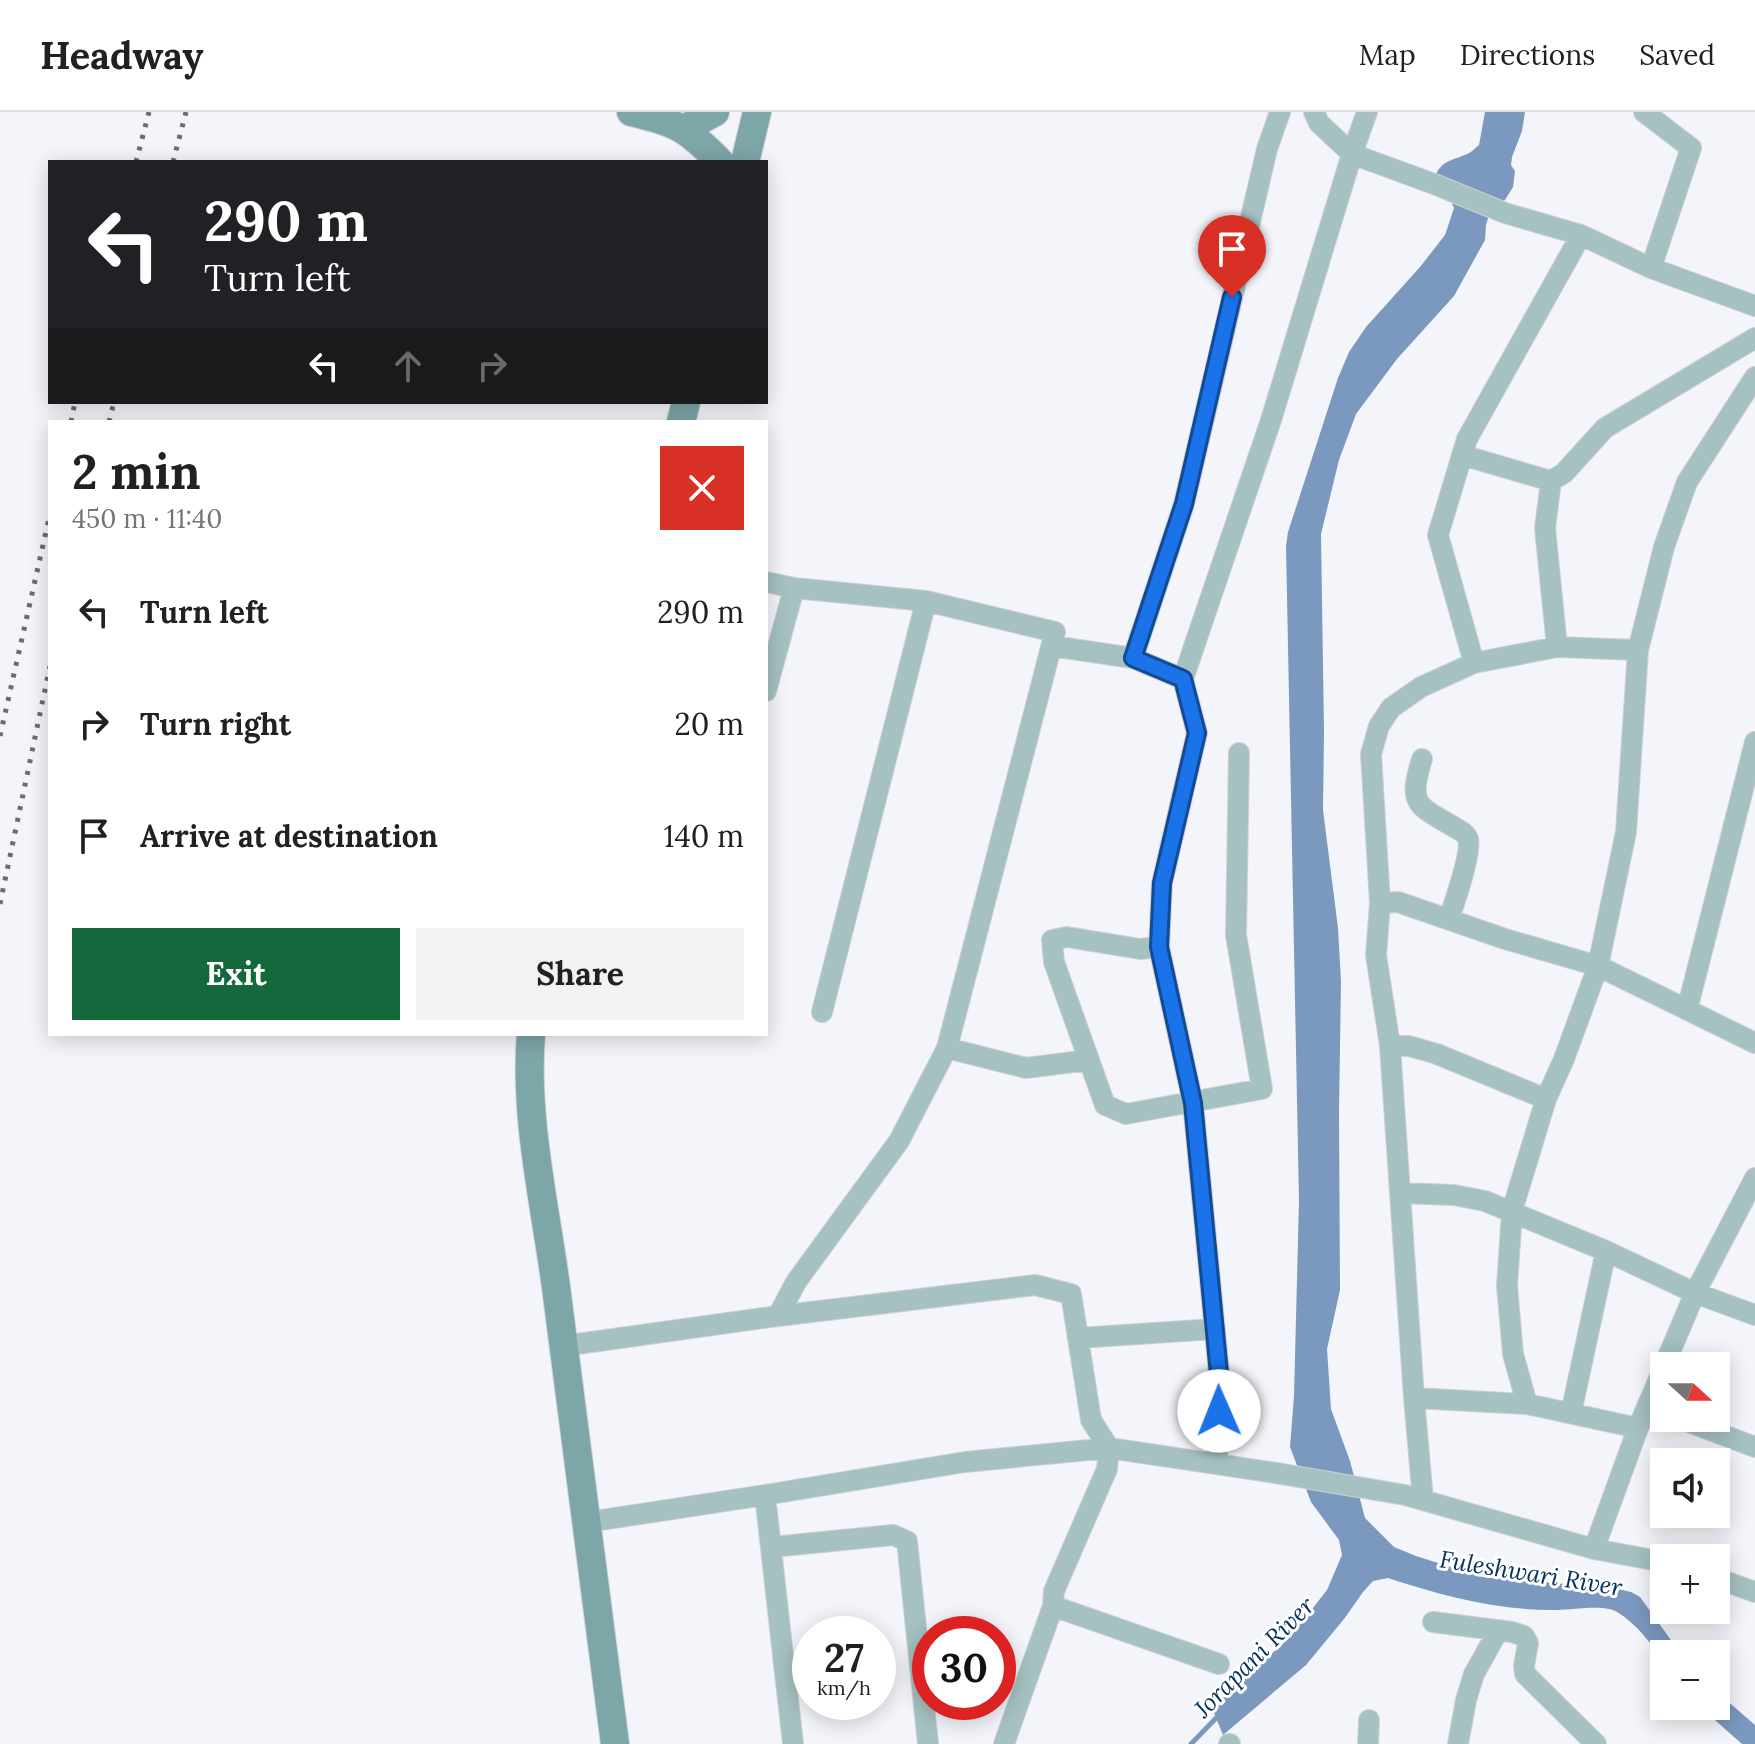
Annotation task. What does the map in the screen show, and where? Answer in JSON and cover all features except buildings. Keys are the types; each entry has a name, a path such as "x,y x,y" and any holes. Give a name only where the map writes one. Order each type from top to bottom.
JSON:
{"main road":[{"path":"631,112 667,121 684,129 718,160"},
{"path":"684,129 715,112"},
{"path":"745,160 757,112"},
{"path":"531,1036 531,1115 588,1522 615,1744"}],"street":[{"path":"1133,658 1184,504 1267,149 1280,112"},
{"path":"1314,112 1319,123 1352,154 1505,213 1581,235 1651,268 1755,306"},
{"path":"1217,1464 1220,1384 1193,1103 1159,947 1162,883 1197,733 1183,679 1271,420 1367,112"},
{"path":"1644,112 1691,148 1651,268"},
{"path":"1474,663 1438,535 1467,439 1581,235"},
{"path":"1462,455 1551,481 1564,473 1605,428 1755,338"},
{"path":"1527,1404 1513,1354 1507,1286 1512,1211 1546,1099 1598,966 1626,832 1638,650 1664,547 1687,482 1755,377"},
{"path":"1551,481 1545,528 1557,647"},
{"path":"768,582 794,588 926,601 1055,632 947,1048 899,1141 796,1282 778,1316"},
{"path":"768,684 794,588"},
{"path":"822,1012 926,601"},
{"path":"1052,646 1133,658 1183,679"},
{"path":"1414,1497 1414,1398 1390,1046 1376,955 1380,903 1371,754 1379,726 1391,708 1421,687 1474,663 1557,647 1638,650"},
{"path":"1687,1010 1755,742"},
{"path":"1159,947 1140,949 1067,937 1052,940 1054,962 1105,1105 1126,1114 1262,1089 1236,935 1239,753"},
{"path":"1422,759 1414,794 1420,805 1463,832 1468,839 1467,854 1449,919"},
{"path":"1380,903 1398,902 1505,939 1598,966 1755,1043"},
{"path":"1390,1046 1409,1046 1437,1054 1546,1099"},
{"path":"947,1048 1026,1068 1089,1060"},
{"path":"1670,1352 1695,1293 1753,1182"},
{"path":"1400,1193 1454,1195 1485,1201 1606,1251 1695,1293 1755,1315"},
{"path":"1571,1413 1606,1251"},
{"path":"563,1346 1035,1285 1071,1294 1091,1420 1109,1448 1107,1469 1054,1591 1053,1606 1004,1744"},
{"path":"1078,1338 1215,1329"},
{"path":"1414,1398 1527,1404 1638,1428"},
{"path":"1594,1549 1638,1428 1650,1416"},
{"path":"1715,1432 1755,1447"},
{"path":"588,1522 965,1462 1109,1448 1414,1497 1594,1549 1650,1559"},
{"path":"765,1495 793,1744"},
{"path":"772,1547 893,1535 907,1541 928,1744"},
{"path":"1730,1583 1755,1592"},
{"path":"1053,1606 1219,1664"},
{"path":"1433,1622 1524,1636 1528,1643 1525,1674 1596,1744"},
{"path":"1458,1744 1474,1674 1498,1631"},
{"path":"1368,1744 1369,1720"}],"water":[{"path":"1485,112 1525,112 1512,157 1511,165 1515,171 1513,187 1505,200 1491,208 1485,240 1454,296 1397,359 1356,414 1339,460 1321,534 1323,810 1338,928 1341,981 1340,1290 1327,1349 1331,1409 1350,1461 1365,1518 1394,1547 1482,1577 1631,1592 1640,1597 1650,1611 1650,1624 1659,1624 1671,1640 1650,1640 1650,1644 1637,1628 1611,1610 1514,1608 1450,1596 1388,1578 1373,1581 1306,1665 1223,1735 1212,1708 1291,1636 1327,1590 1342,1555 1339,1540 1311,1502 1290,1447 1299,1201 1288,532 1349,352 1366,327 1445,235 1454,208 1448,195 1434,179 1437,172 1444,164 1479,145"},
{"path":"1730,1703 1755,1725 1755,1744 1742,1744 1715,1720 1730,1720"}],"waterway":[{"name":"Jorapani River","path":"1191,1744 1221,1713"}],"railway":[{"path":"137,160 149,112"},
{"path":"174,160 186,112"},
{"path":"71,420 75,404"},
{"path":"110,420 114,404"},
{"path":"0,736 48,523"},
{"path":"0,904 48,676"}],"route":[{"path":"1219,1411 1220,1384 1193,1103 1159,947 1162,883 1197,733 1183,679 1133,658 1184,504 1232,297"}],"water label":[{"name":"Fuleshwari River","path":"1531,1573"}]}
